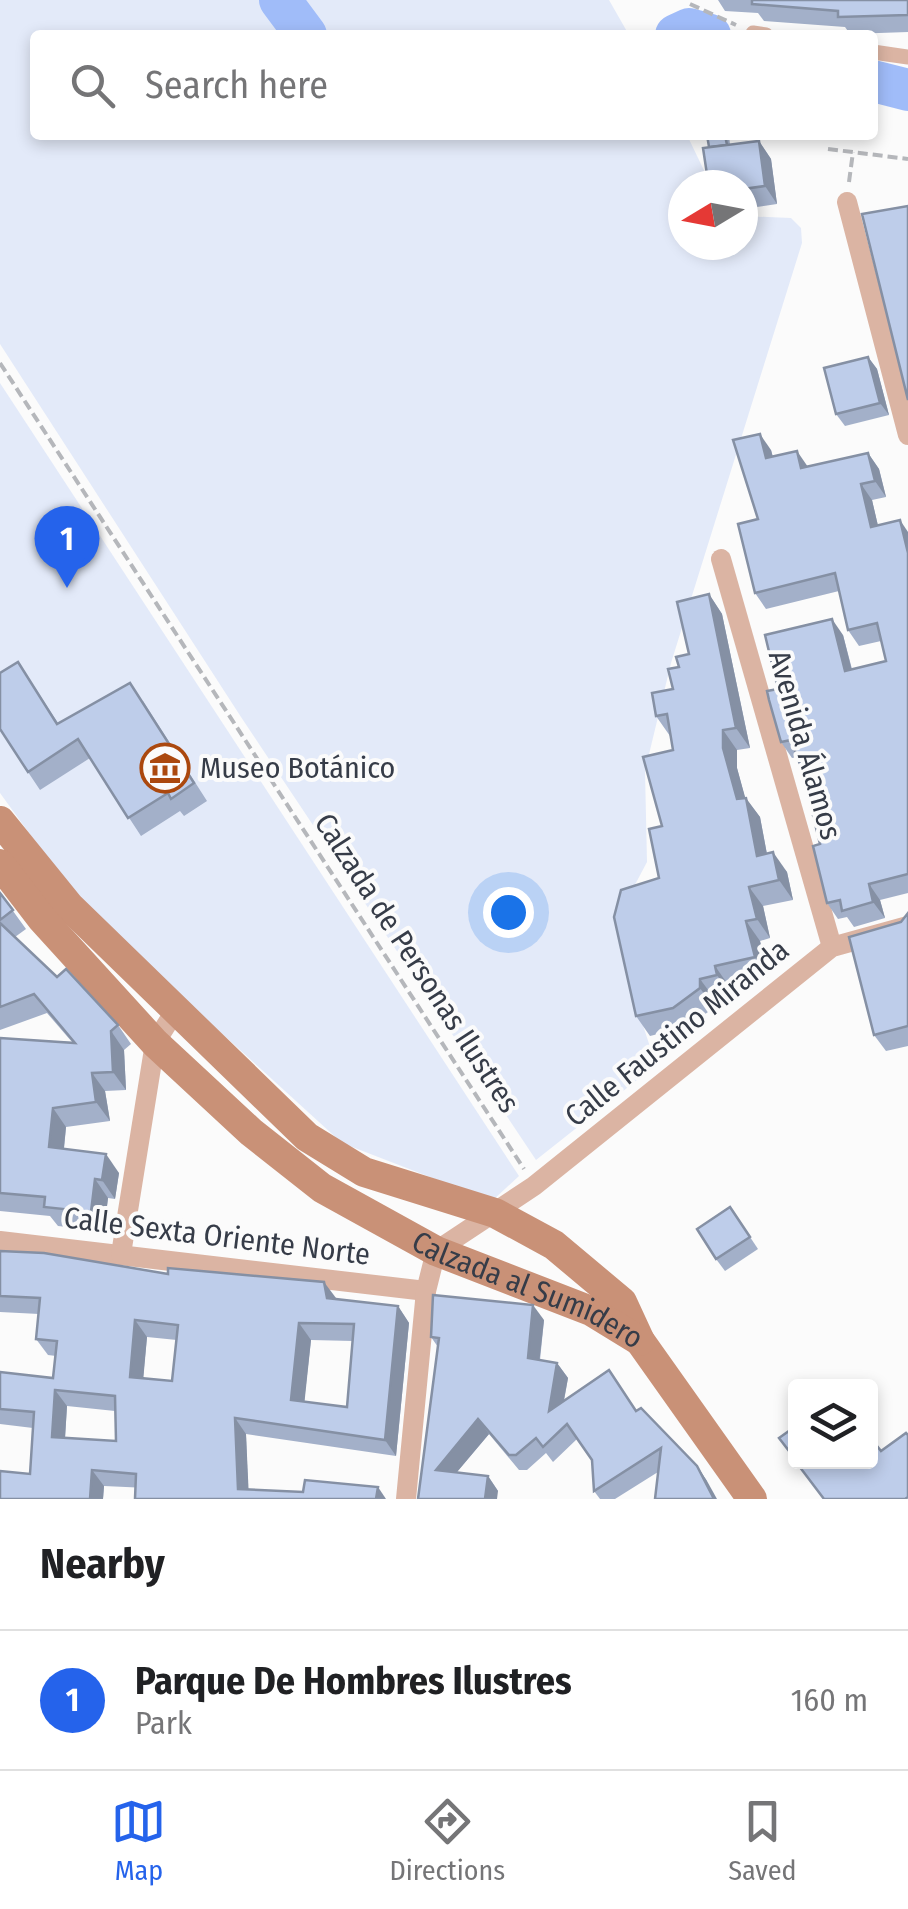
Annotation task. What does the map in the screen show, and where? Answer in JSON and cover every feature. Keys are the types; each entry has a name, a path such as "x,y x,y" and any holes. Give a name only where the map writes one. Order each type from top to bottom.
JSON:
{"main road":[{"path":"0,821 56,912"},
{"path":"0,864 56,912"},
{"name":"Calzada al Sumidero","path":"56,912 175,1011 307,1137 364,1172 495,1213 554,1245 622,1302 640,1341"},
{"name":"Calzada al Sumidero","path":"56,912 154,1043 251,1132 322,1188 436,1251 592,1311 640,1341"},
{"path":"640,1341 752,1499"}],"street":[{"path":"878,53 908,57"},
{"path":"847,202 908,436"},
{"name":"Avenida Álamos","path":"721,559 832,947"},
{"name":"Calle Faustino Miranda","path":"436,1251 534,1186 832,947 908,926"},
{"path":"121,1254 154,1043 175,1011"},
{"name":"Calle Sexta Oriente Norte","path":"0,1241 426,1291"},
{"path":"406,1499 426,1291 436,1251"}],"path":[{"path":"690,4 750,30"},
{"path":"828,149 908,158"},
{"path":"847,202 853,152"},
{"name":"Calzada de Personas Ilustres","path":"0,363 534,1186"}],"shaded area":[{"path":"0,0 609,0 626,30 30,30 30,140 689,140 704,170 668,170 668,260 758,260 758,217 791,218 801,228 802,243 671,663 645,771 647,862 629,896 634,998 656,1065 536,1160 241,717 0,344"},
{"path":"0,383 519,1176 492,1201 342,1143 82,906 0,793"}],"building":[{"path":"752,0 908,0 908,15 838,17 838,11 752,4"},
{"path":"708,140 726,140 727,145 709,147"},
{"path":"759,141 765,186 758,187 758,170 706,170 703,148"},
{"path":"908,206 908,400 862,214"},
{"path":"868,357 880,403 836,414 824,368"},
{"path":"760,434 766,458 797,451 801,468 868,453 875,481 861,484 871,527 900,520 908,553 908,874 869,884 873,902 842,911 840,900 827,903 813,846 820,844 801,767 791,740 781,742 769,700 767,691 778,689 765,635 832,619 845,671 886,661 877,623 848,630 835,573 755,593 738,524 758,519 733,440"},
{"path":"709,594 736,728 723,730 723,748 737,799 746,798 757,856 773,852 779,880 749,887 757,919 746,921 755,957 715,966 717,975 700,979 700,988 673,1008 636,1016 614,917 621,890 659,878 649,829 662,826 643,757 673,750 667,714 656,716 652,693 673,689 668,669 679,667 676,657 689,654 677,602"},
{"path":"18,662 57,724 130,683 194,783 171,799 168,793 128,818 78,739 28,772 0,729 0,673"},
{"path":"0,893 13,910 0,920"},
{"path":"908,913 908,1026 874,1035 849,937 901,922"},
{"path":"0,923 57,977 66,969 118,1025 111,1031 113,1072 92,1073 96,1102 53,1108 49,1147 106,1154 102,1180 95,1179 91,1212 44,1207 45,1197 0,1193 0,1038 75,1043 34,994 0,1007"},
{"path":"730,1207 750,1237 716,1259 697,1229"},
{"path":"0,1251 44,1253 168,1274 168,1268 324,1282 327,1298 398,1306 385,1440 235,1418 238,1489 303,1492 305,1480 378,1487 376,1499 135,1499 136,1474 92,1470 90,1499 0,1499 0,1471 30,1474 34,1412 0,1409 0,1372 53,1378 57,1341 36,1339 40,1298 0,1296","holes":["135,1320 178,1325 172,1381 130,1377","299,1323 354,1324 347,1407 291,1400","55,1390 115,1396 116,1441 52,1437"]},
{"path":"433,1295 533,1305 528,1358 557,1363 549,1411 609,1370 636,1411 641,1408 697,1466 714,1499 655,1499 661,1448 594,1491 592,1460 567,1424 543,1447 536,1438 516,1455 509,1455 478,1419 436,1470 488,1476 485,1499 418,1499 439,1338 431,1337"},
{"path":"788,1432 788,1450 779,1438"},
{"path":"908,1435 905,1499 824,1499 801,1469 878,1469 878,1447 881,1451"}],"waterway":[{"path":"280,0 302,30"},
{"path":"687,30 692,30"},
{"path":"878,82 908,90"}],"place":[{"name":"Parque De Hombres Ilustres","path":"67,588"},
{"name":"Museo Botánico","path":"165,768"}]}
